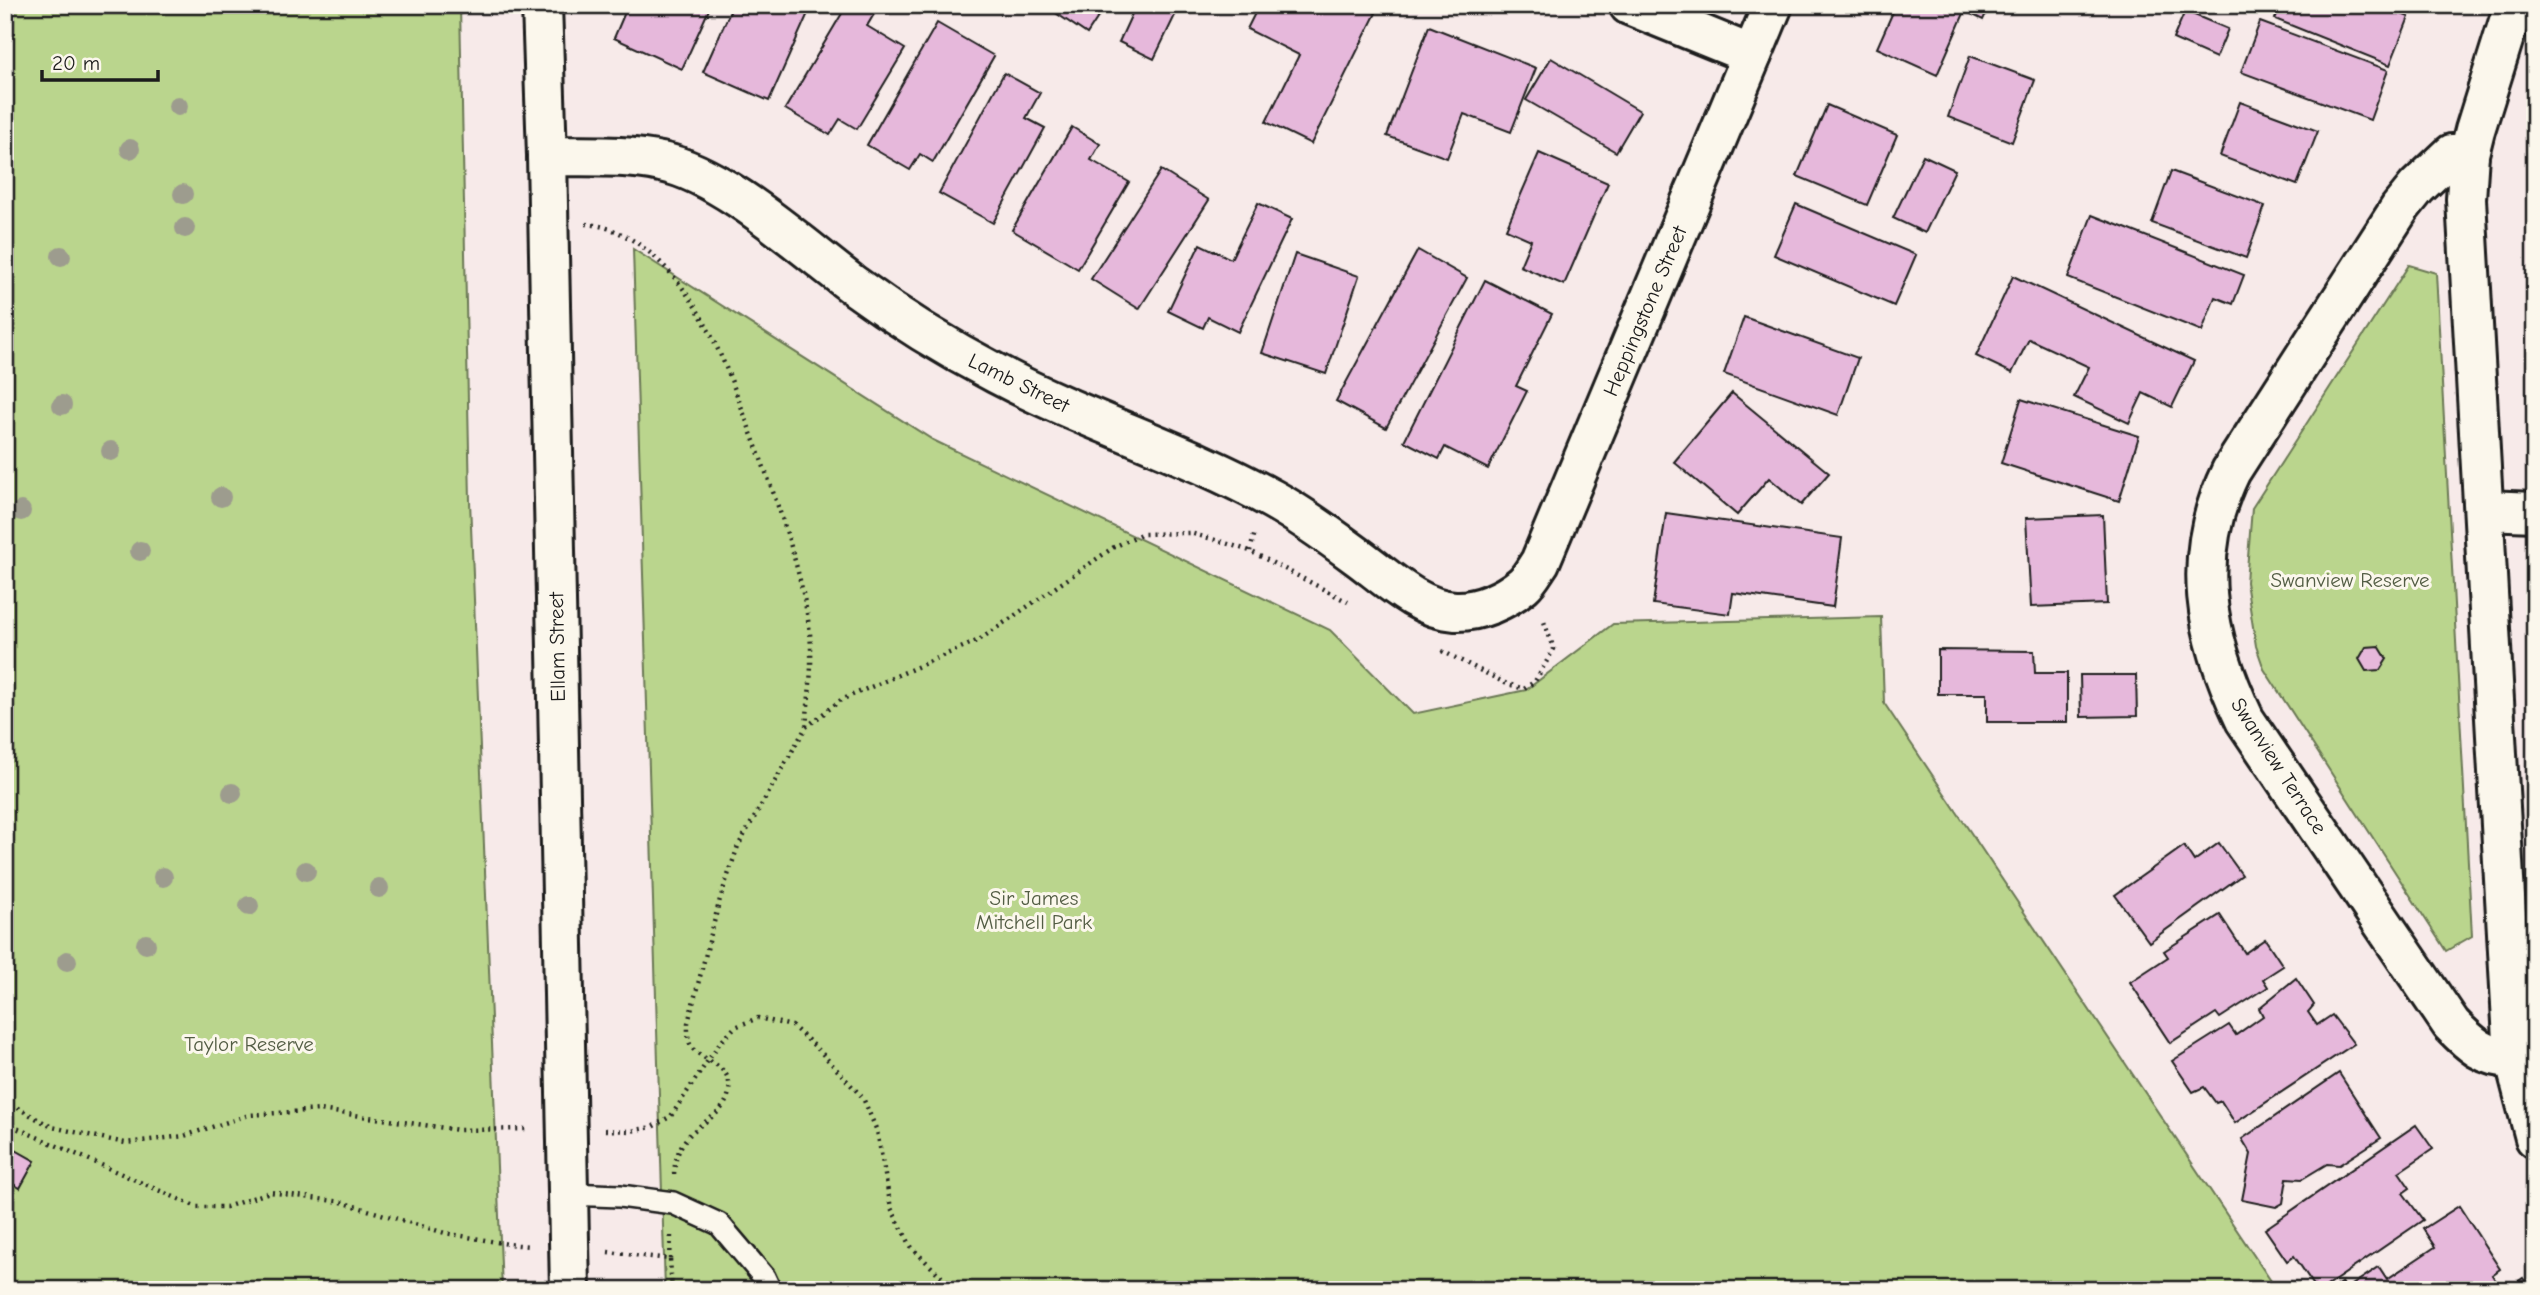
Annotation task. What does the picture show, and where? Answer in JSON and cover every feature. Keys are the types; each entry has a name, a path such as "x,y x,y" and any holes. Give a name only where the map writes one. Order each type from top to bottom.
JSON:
{"street":[{"name":"Ellam Street","path":"542,5 570,1290"},
{"path":"1629,5 1752,55"},
{"name":"Heppingstone Street","path":"1496,602 1523,584 1540,562 1773,5"},
{"path":"2514,5 2469,155 2468,225 2514,1058 2535,1138"},
{"name":"Swanview Terrace","path":"2469,155 2452,154 2417,187 2400,208 2231,471 2213,513 2205,572 2216,647 2226,681 2245,720 2451,1024 2486,1053 2498,1058 2514,1058"},
{"name":"Lamb Street","path":"547,156 662,162 702,177 734,195 856,286 936,340 1058,403 1146,439 1272,499 1340,543 1412,596 1434,607 1455,611 1474,609 1496,602"},
{"path":"2485,510 2535,512"}],"lane":[{"path":"567,1194 620,1196 673,1203 719,1224 764,1277 770,1290"}],"path":[{"path":"548,222 600,225 617,232 643,249 665,267 684,290 725,364 772,491 803,590 810,630 811,681 806,727"},
{"path":"672,1290 670,1259 678,1149 687,1135 717,1112 725,1102 729,1090 727,1077 721,1068 693,1049 687,1036 688,1023 720,898 738,846 806,727 841,700 979,640 1114,547 1141,534 1191,533 1250,551 1359,608"},
{"path":"1432,646 1505,683 1524,689 1535,681 1553,649 1541,614"},
{"path":"5,1123 197,1207 226,1207 270,1192 341,1202 445,1233 508,1244 670,1259"}],"green space":[{"name":"Taylor Reserve","path":"5,5 460,5 470,501 502,1290 5,1290"},
{"name":"Sir James Mitchell Park","path":"633,249 933,440 1330,630 1413,714 1526,690 1613,624 1881,617 1884,703 2277,1290 665,1290"},
{"name":"Swanview Reserve","path":"2409,265 2436,273 2472,936 2446,951 2264,669 2256,646 2246,582 2252,508"}],"building":[{"path":"628,5 711,5 682,69 614,38"},
{"path":"733,5 797,5 809,11 769,101 703,72"},
{"path":"847,5 871,5 877,9 867,26 905,49 857,129 840,119 830,135 785,109"},
{"path":"1044,5 1106,5 1087,34"},
{"path":"1136,5 1180,5 1154,59 1119,42"},
{"path":"1259,5 1361,5 1376,13 1311,144 1266,122 1299,55 1247,29"},
{"path":"1896,5 1990,5 1983,20 1965,11 1937,75 1877,48"},
{"path":"2281,5 2379,5 2409,17 2390,65 2275,19"},
{"path":"2185,11 2228,29 2216,58 2173,39"},
{"path":"2260,22 2388,70 2370,120 2241,72"},
{"path":"937,23 994,56 933,162 920,154 910,170 867,145"},
{"path":"1429,26 1536,68 1511,132 1464,114 1447,158 1387,136"},
{"path":"1970,56 2035,80 2012,142 1948,117"},
{"path":"1551,58 1640,111 1616,152 1526,100"},
{"path":"1004,73 1040,93 1026,118 1045,128 993,223 939,193"},
{"path":"2240,102 2318,131 2297,185 2220,156"},
{"path":"1827,105 1897,135 1867,205 1797,176"},
{"path":"1072,127 1100,144 1091,160 1129,182 1078,269 1012,230"},
{"path":"1539,153 1608,183 1564,285 1520,266 1531,240 1506,229"},
{"path":"1923,155 1955,170 1925,233 1893,218"},
{"path":"1161,170 1209,200 1139,309 1091,279"},
{"path":"2171,171 2265,206 2246,258 2152,223"},
{"path":"1258,203 1292,219 1238,332 1208,317 1203,328 1168,311 1200,244 1231,259"},
{"path":"1796,204 1916,255 1894,306 1774,255"},
{"path":"2092,215 2244,275 2233,304 2215,297 2202,331 2068,278"},
{"path":"1418,250 1467,278 1386,428 1336,401"},
{"path":"1295,254 1359,276 1326,374 1262,353"},
{"path":"2013,276 2194,361 2172,407 2143,393 2129,423 2074,397 2089,367 2029,339 2012,373 1976,356"},
{"path":"1485,280 1552,314 1516,386 1527,391 1488,469 1445,447 1439,459 1404,441"},
{"path":"1744,317 1858,358 1838,415 1724,374"},
{"path":"1732,393 1829,473 1801,505 1769,478 1737,515 1674,462"},
{"path":"2021,399 2139,436 2119,501 2001,463"},
{"path":"1666,513 1842,538 1833,607 1733,593 1730,614 1653,604"},
{"path":"2103,515 2107,604 2031,607 2026,518"},
{"path":"2379,646 2387,659 2380,670 2366,671 2359,659 2366,647"},
{"path":"1938,650 2034,651 2035,673 2067,673 2067,722 1987,722 1987,694 1938,694"},
{"path":"2080,675 2136,675 2137,716 2081,717"},
{"path":"2219,843 2242,875 2149,942 2115,895 2184,846 2194,861"},
{"path":"2220,915 2245,953 2265,939 2283,966 2263,979 2268,987 2220,1018 2216,1013 2170,1043 2130,982 2168,957 2164,951"},
{"path":"2296,978 2314,1005 2308,1012 2317,1025 2332,1015 2354,1044 2235,1123 2221,1101 2216,1103 2204,1087 2193,1092 2172,1061 2229,1025 2236,1035 2263,1016 2259,1008"},
{"path":"2339,1073 2381,1138 2339,1165 2327,1164 2302,1179 2287,1178 2283,1203 2276,1207 2242,1200 2251,1154 2242,1139"},
{"path":"2416,1125 2433,1149 2399,1172 2410,1188 2403,1193 2423,1220 2321,1290 2317,1290 2294,1256 2287,1261 2265,1229"},
{"path":"5,1144 35,1161 20,1188 5,1179"},
{"path":"2459,1206 2500,1269 2492,1275 2496,1281 2482,1290 2476,1290 2474,1287 2470,1290 2331,1290 2342,1282 2346,1289 2379,1267 2387,1279 2435,1247 2423,1229"},
{"path":"2523,1278 2532,1290 2506,1290"}]}
